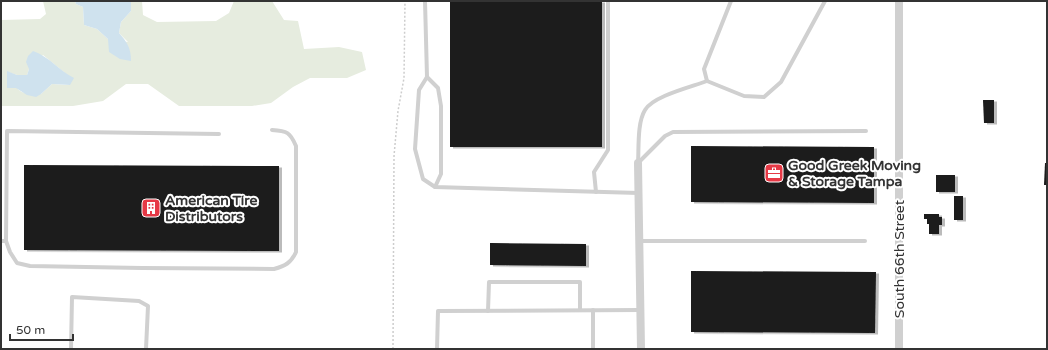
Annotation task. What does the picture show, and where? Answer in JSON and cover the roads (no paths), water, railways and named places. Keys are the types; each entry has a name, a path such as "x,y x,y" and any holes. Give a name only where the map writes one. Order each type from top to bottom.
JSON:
{"street":[{"name":"South 66th Street","path":"898,1 899,349"},
{"path":"638,163 640,193 641,349"}],"lane":[{"path":"426,1 427,77 419,90 415,149 423,179 435,187 640,193"},
{"path":"596,192 594,172 608,150 608,1"},
{"path":"707,81 704,69 731,1"},
{"path":"638,163 641,123 645,110 656,100 707,81 744,96 764,97 781,82 825,1"},
{"path":"427,77 438,88 441,106 441,174 435,187"},
{"path":"219,134 7,131 3,241 17,263 30,266 274,269 284,267 290,262 296,252 296,146 292,136 285,130 272,130"},
{"path":"638,163 665,136 673,132 866,131"},
{"path":"640,241 865,241"},
{"path":"488,311 489,282 580,282 580,310"},
{"path":"70,349 72,297 139,301 148,306 146,349"},
{"path":"593,310 593,349"},
{"path":"437,349 438,311 641,310"}],"water":[{"path":"75,1 131,1 131,11 121,22 119,33 128,46 131,61 120,59 109,52 108,39 97,29 84,25 83,7 76,4"},
{"path":"33,51 74,78 70,85 52,84 36,97 27,95 16,88 7,88 7,71 17,75 27,75 29,69 26,62 28,56"}],"place":[{"name":"Good Greek Moving & Storage Tampa","path":"774,173"},
{"name":"American Tire Distributors","path":"151,208"}]}
